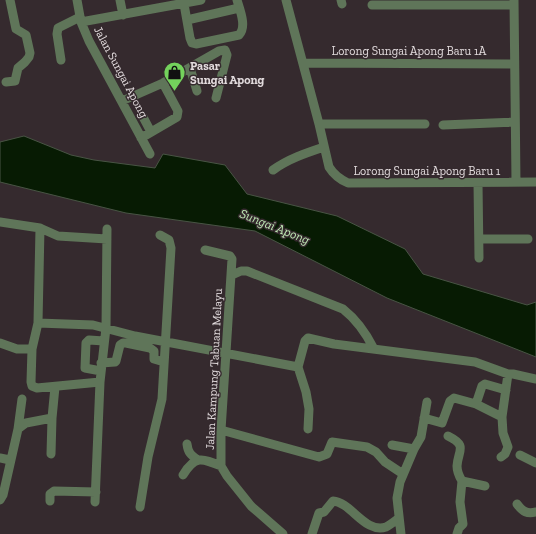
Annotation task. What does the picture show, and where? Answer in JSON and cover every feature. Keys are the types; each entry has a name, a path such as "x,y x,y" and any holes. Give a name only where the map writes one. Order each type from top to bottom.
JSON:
{"street":[{"path":"6,82 14,81 18,68 25,62 30,53 26,35 16,28 10,0"},
{"name":"Jalan Sungai Apong","path":"76,0 81,20 89,41 150,154"},
{"path":"120,0 122,15"},
{"path":"61,60 57,34 58,28 81,20 122,15 154,4 184,4 201,0"},
{"name":"Lorong Sungai Apong Baru 1","path":"286,0 329,167 333,174 339,179 348,183 536,182"},
{"path":"372,5 514,3 516,182"},
{"path":"184,4 190,38 192,43 196,44 239,35 242,32 243,26 238,4 187,20"},
{"path":"122,101 163,83 219,51 225,50 227,55 216,98"},
{"name":"Lorong Sungai Apong Baru 1A","path":"303,63 514,64"},
{"path":"190,68 197,92"},
{"path":"141,138 177,117 178,111 163,83"},
{"path":"143,117 151,132"},
{"path":"442,125 515,122"},
{"path":"319,124 425,124"},
{"path":"273,170 281,164 324,147"},
{"path":"478,183 479,258"},
{"path":"0,222 40,228 58,236 107,239"},
{"path":"40,228 38,323 32,349 32,386 37,388 55,387 100,382"},
{"path":"96,502 100,382 106,328 107,229"},
{"path":"140,508 148,457 162,399 171,248 169,240 160,235"},
{"path":"479,239 528,239"},
{"name":"Jalan Kampung Tabuan Melayu","path":"204,250 232,258 221,430 221,466 251,506 283,534"},
{"path":"232,275 241,271 247,272 343,309 351,315 364,330 374,349"},
{"path":"38,323 93,325 106,328 150,348 154,351 154,360 164,362"},
{"path":"308,429 309,409 306,392 298,368 305,341 308,338 334,344 475,362 508,374 536,379"},
{"path":"104,341 89,340 86,343 85,368 101,367 116,361 120,345 135,340 166,341 298,368"},
{"path":"0,344 17,349 32,349"},
{"path":"501,456 505,454 508,447 503,432 502,417 508,374"},
{"path":"476,404 482,386 485,384 506,390"},
{"path":"51,454 55,387"},
{"path":"424,418 442,423 450,402 454,398 476,404 502,417"},
{"path":"0,500 3,495 18,429 22,399"},
{"path":"401,534 398,498 400,482 414,449 421,437 427,402"},
{"path":"18,429 26,423 52,418"},
{"path":"221,430 319,456 327,454 332,442 367,447 376,452 385,462 403,474"},
{"path":"448,436 461,446 461,453 457,465 458,473 462,481 460,502 463,524 459,528 457,534"},
{"path":"187,444 187,451 198,460"},
{"path":"392,445 414,449"},
{"path":"520,455 536,463"},
{"path":"0,458 10,460"},
{"path":"184,475 192,462 198,460 204,459 221,466"},
{"path":"462,481 485,486"},
{"path":"50,501 50,494 54,491 96,492"},
{"path":"312,534 319,513 324,512 333,501 345,507 372,526 386,527 399,518"},
{"path":"517,504 521,510 525,512 536,512"}],"water":[{"name":"Sungai Apong","path":"24,136 71,155 94,160 155,168 163,154 225,165 247,194 337,216 405,249 423,274 527,305 536,302 536,357 387,298 255,231 126,213 0,182 0,142"}],"place":[{"name":"Pasar Sungai Apong","path":"175,92"}]}
